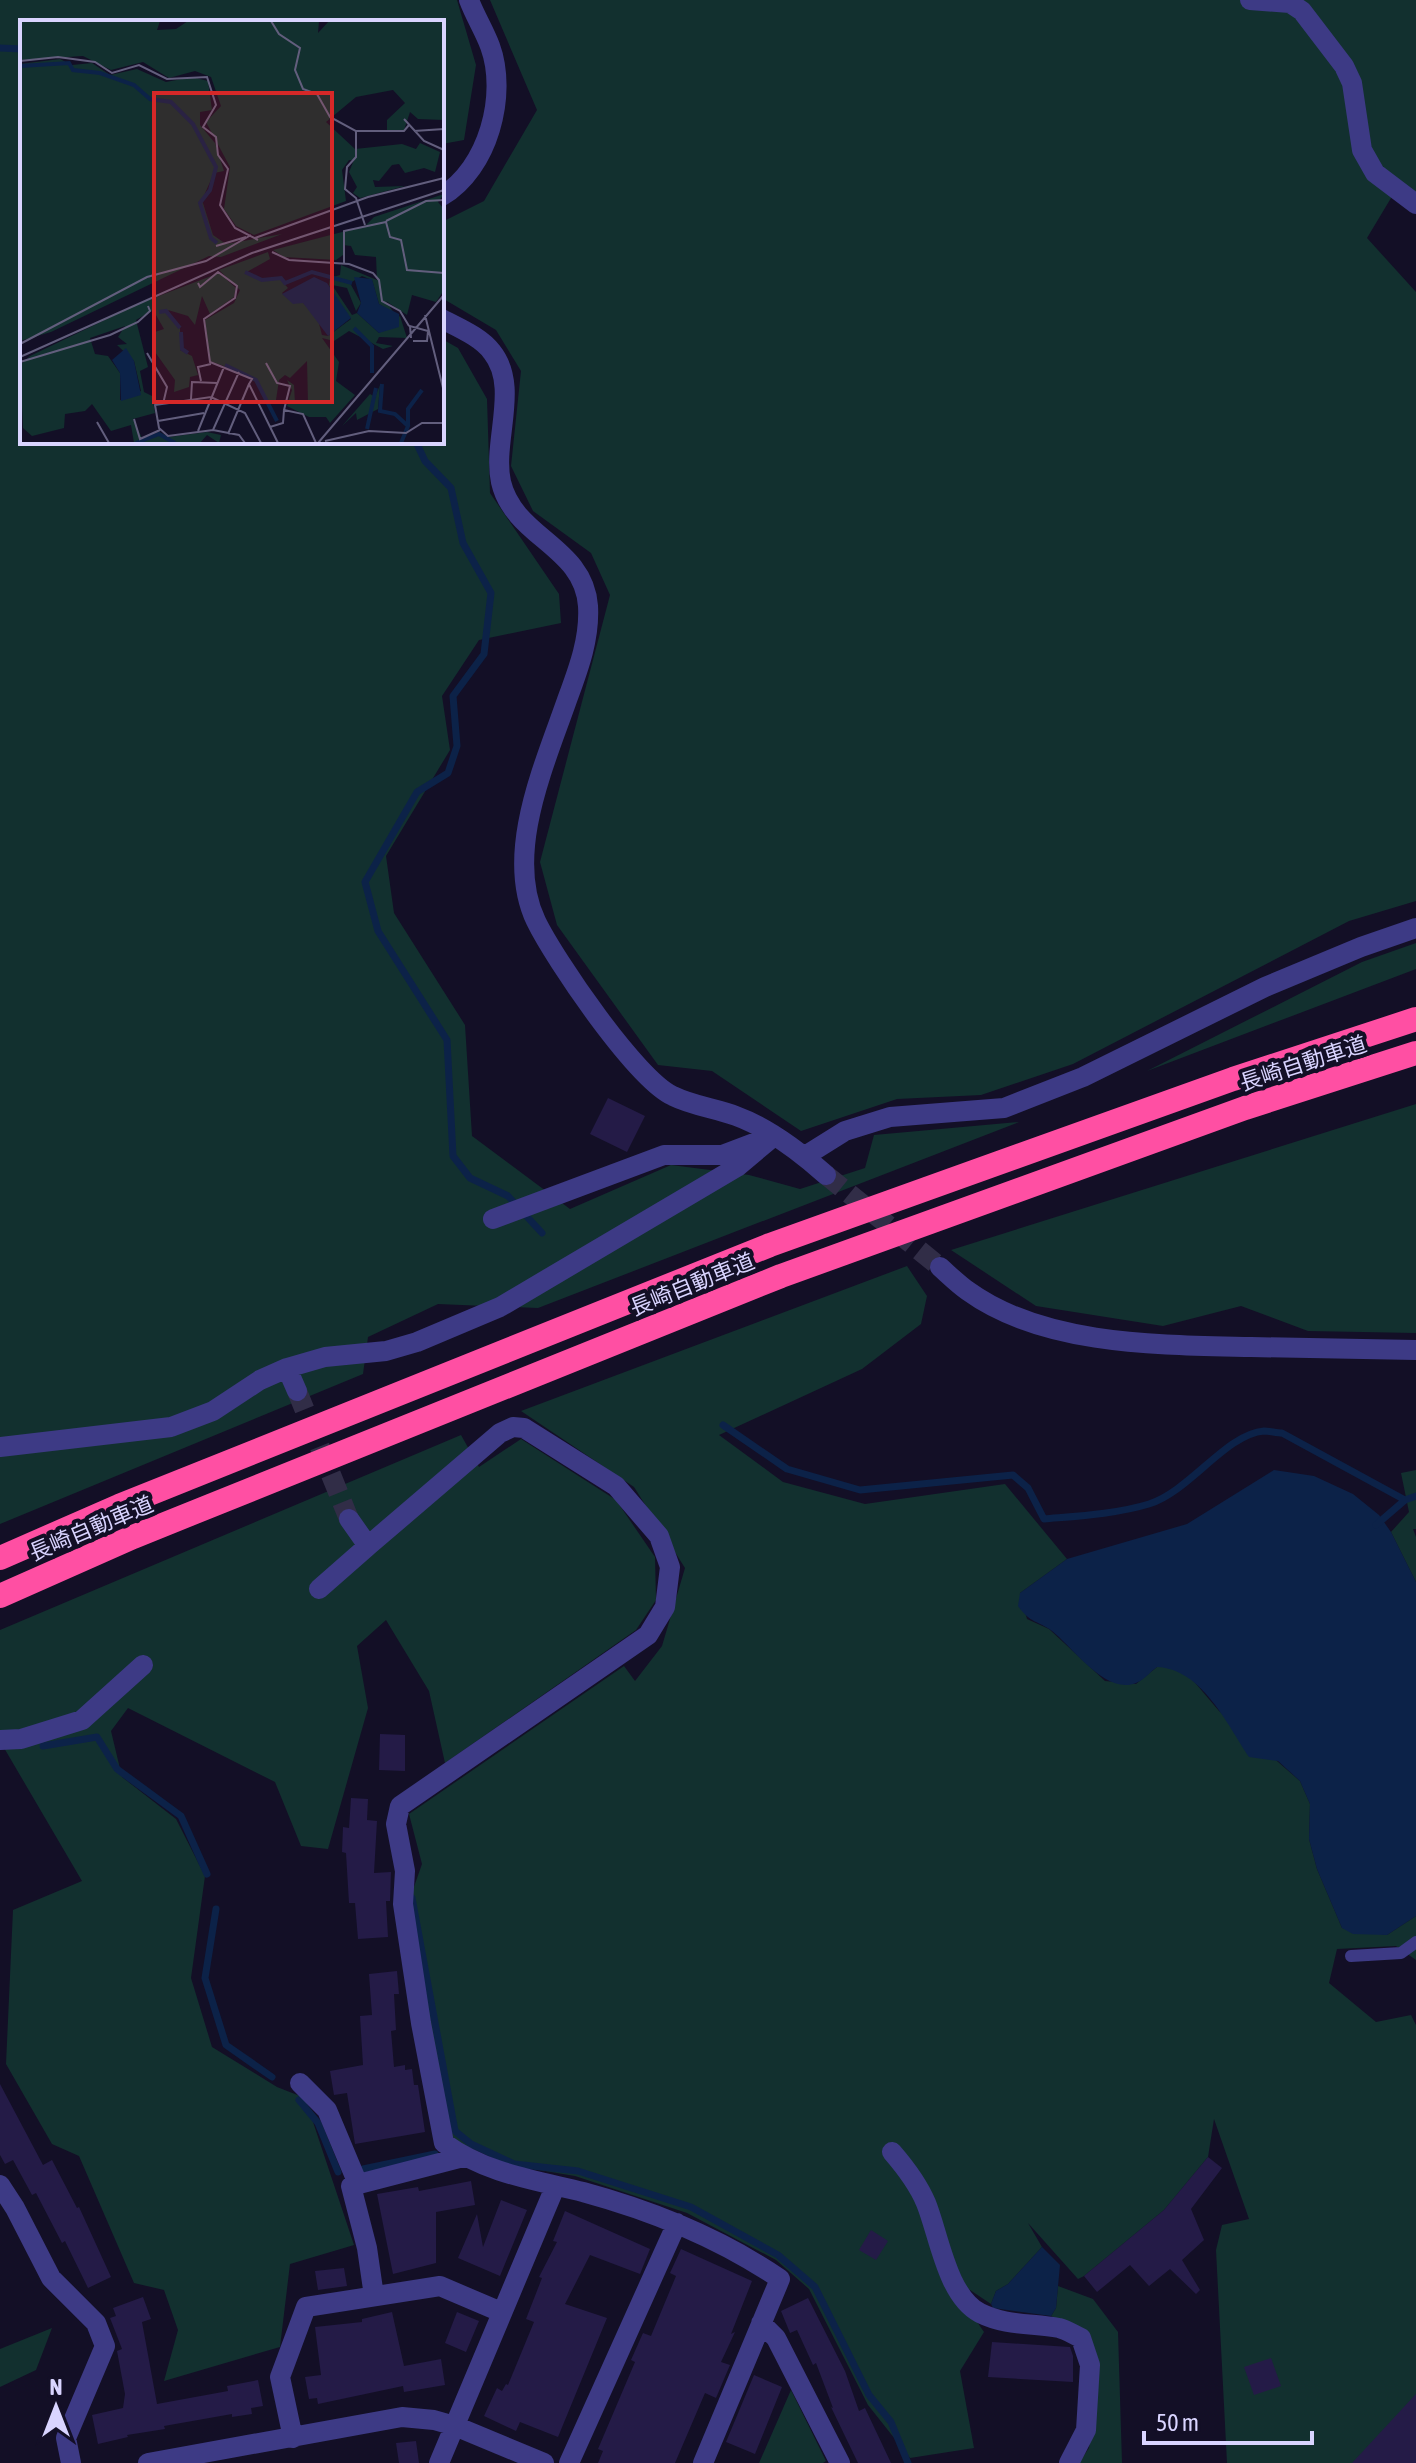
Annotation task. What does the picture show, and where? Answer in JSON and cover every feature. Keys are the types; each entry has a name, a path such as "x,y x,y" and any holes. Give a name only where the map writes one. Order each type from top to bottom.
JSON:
{"highway":[{"name":"長崎自動車道","path":"0,1558 119,1506 770,1245 1233,1079 1416,1019"},
{"name":"長崎自動車道","path":"0,1596 133,1537 781,1276 1245,1108 1416,1053"}],"street":[{"path":"444,194 472,169 493,122 497,100 490,46 469,0"},
{"path":"1250,0 1290,3 1302,11 1344,66 1352,83 1362,150 1375,173 1416,204"},
{"path":"444,320 467,332 492,351 503,371 504,398 498,453 507,500 540,537 569,560 579,573 585,590 586,630 581,660 550,751 526,837 523,868 526,895 536,920 550,946 645,1076 669,1095 737,1116 774,1136 805,1156 826,1175"},
{"path":"805,1156 845,1131 890,1117 1004,1108 1083,1077 1265,987 1416,928"},
{"path":"493,1219 664,1155 722,1155 774,1136"},
{"path":"0,1447 171,1427 213,1411 260,1380 287,1368 325,1357 386,1351 417,1342 500,1307 737,1167 774,1136"},
{"path":"940,1267 969,1292 1003,1310 1078,1334 1151,1344 1416,1350"},
{"path":"287,1368 297,1391"},
{"path":"319,1589 500,1433 513,1427 524,1428 616,1486 659,1536 670,1567 665,1607 648,1635 400,1806 396,1824 405,1871 403,1904 444,2143 463,2157 504,2173 582,2192 677,2223 745,2255 780,2279 703,2463"},
{"path":"349,1519 368,1546"},
{"path":"0,1740 21,1739 82,1720 143,1665"},
{"path":"300,2083 327,2110 358,2184"},
{"path":"892,2152 910,2173 926,2202 939,2247 958,2292 977,2312 1008,2323 1062,2328 1081,2338 1090,2365 1086,2430 1069,2463"},
{"path":"374,2296 367,2248 351,2186 463,2157"},
{"path":"0,2185 51,2278 96,2323 105,2346 66,2438 71,2463"},
{"path":"439,2463 555,2187"},
{"path":"569,2463 677,2223"},
{"path":"293,2438 280,2377 306,2307 440,2286 501,2312"},
{"path":"761,2323 776,2338 840,2463"},
{"path":"148,2463 402,2417 455,2426 544,2463"}],"lane":[{"path":"1351,1956 1401,1953 1416,1942"}],"green space":[{"path":"0,0 457,0 476,65 464,140 444,144 444,20 20,20 20,444 444,444 444,340 458,348 487,399 490,493 559,594 561,623 479,640 442,696 450,750 386,856 394,913 465,1025 472,1136 570,1209 671,1165 749,1175 800,1189 865,1168 874,1135 1019,1122 538,1308 438,1304 368,1337 363,1374 0,1524"},
{"path":"490,0 1416,0 1416,192 1400,183 1367,238 1416,292 1416,901 1349,921 1073,1064 981,1095 897,1099 801,1131 712,1071 658,1065 557,925 540,862 610,595 591,553 533,511 511,466 521,371 496,330 444,299 444,221 484,201 537,110"},
{"path":"1416,943 1416,969 1147,1071 1362,962"},
{"path":"1416,1104 1416,1333 1308,1331 1241,1306 1163,1326 1036,1306 951,1250"},
{"path":"907,1266 927,1296 921,1324 862,1369 719,1435 783,1482 865,1504 1005,1484 1067,1559 1020,1593 1027,1619 1049,1629 1105,1681 1136,1684 1157,1667 1172,1667 1191,1678 1219,1711 1300,1781 1310,1804 1309,1839 1317,1869 1342,1928 1387,1935 1416,1916 1416,1960 1396,1946 1337,1949 1329,1983 1376,2022 1411,2015 1416,2025 1416,2463 1227,2463 1216,2250 1222,2225 1249,2219 1214,2119 1208,2157 1164,2210 1084,2276 1078,2279 1028,2223 1042,2247 1008,2284 996,2291 991,2304 943,2272 984,2332 960,2371 974,2448 910,2458 868,2405 809,2289 776,2260 687,2213 575,2176 515,2166 449,2139 409,1901 422,1864 409,1814 624,1666 635,1681 662,1646 685,1568 634,1487 521,1411"},
{"path":"461,1435 479,1467 521,1439 616,1500 655,1557 656,1600 636,1630 445,1763 429,1691 386,1620 357,1646 368,1708 328,1849 301,1846 275,1782 128,1708 111,1731 122,1777 176,1819 205,1876 191,1978 212,2047 277,2087 305,2098 354,2245 290,2264 280,2347 164,2381 178,2330 164,2290 134,2283 79,2156 52,2144 6,2064 13,1910 82,1881 0,1741 0,1630"},
{"path":"1416,1470 1416,1529 1413,1529 1416,1537 1416,1582 1391,1532 1409,1512 1401,1473"},
{"path":"1058,2286 1093,2299 1118,2332 1122,2463 1079,2463 1089,2448 1099,2366 1086,2332 1051,2316 1056,2308"},
{"path":"52,2328 36,2370 0,2387 0,2349"},
{"path":"791,2390 826,2461 759,2463"}],"water":[{"path":"1274,1470 1314,1476 1353,1494 1379,1515 1416,1582 1416,1916 1387,1935 1353,1934 1342,1928 1317,1869 1309,1839 1310,1804 1300,1781 1278,1761 1249,1757 1212,1700 1200,1688 1173,1670 1157,1667 1138,1682 1126,1685 1114,1683 1091,1668 1052,1631 1031,1619 1018,1606 1020,1593 1067,1559 1187,1524"},
{"path":"1042,2247 1060,2265 1056,2308 1051,2316 993,2308 991,2304 996,2291 1008,2284"}],"building":[{"path":"608,1098 645,1116 627,1152 590,1134"},
{"path":"380,1734 405,1735 405,1771 379,1770"},
{"path":"351,1798 368,1799 367,1820 377,1821 374,1873 391,1872 390,1901 386,1901 388,1937 358,1939 355,1903 349,1903 346,1853 342,1852 343,1827 349,1828"},
{"path":"397,1971 399,1994 394,1994 396,2030 391,2031 394,2067 405,2065 405,2070 412,2069 414,2085 418,2085 425,2132 355,2144 347,2093 334,2095 330,2071 363,2065 360,2016 372,2015 369,1974"},
{"path":"0,2084 43,2165 52,2160 79,2207 111,2277 88,2288 36,2193 32,2195 13,2160 5,2164 0,2155"},
{"path":"1208,2157 1222,2168 1191,2209 1204,2240 1182,2260 1200,2290 1196,2294 1170,2269 1149,2286 1130,2265 1097,2292 1084,2276 1164,2210"},
{"path":"471,2181 475,2205 436,2212 436,2263 393,2274 377,2194 418,2187 419,2191"},
{"path":"501,2200 527,2210 500,2276 458,2258 477,2214 483,2247"},
{"path":"565,2211 650,2249 640,2274 590,2255 565,2304 607,2318 558,2437 520,2422 516,2431 484,2416 497,2388 502,2391 508,2385 534,2322 526,2319 542,2278 539,2277 557,2242 553,2241"},
{"path":"871,2230 888,2241 876,2260 859,2250"},
{"path":"681,2249 752,2281 721,2362 730,2365 716,2398 705,2393 675,2463 598,2463 603,2451 598,2449 635,2362 631,2360 643,2333 651,2336 676,2276 670,2273"},
{"path":"344,2268 347,2286 318,2290 315,2271"},
{"path":"143,2297 151,2319 142,2322 157,2404 228,2391 227,2386 258,2380 263,2406 251,2408 252,2414 232,2417 232,2414 164,2426 165,2429 127,2435 98,2444 92,2415 123,2408 125,2394 117,2351 122,2349 110,2318 116,2316 113,2308"},
{"path":"808,2298 845,2371 859,2411 865,2408 891,2463 858,2463 831,2407 816,2363 813,2365 797,2330 790,2333 781,2311"},
{"path":"392,2312 404,2366 441,2359 445,2385 404,2392 403,2386 318,2404 317,2398 309,2399 305,2377 321,2375 315,2327 362,2322 362,2319"},
{"path":"457,2312 479,2321 466,2352 445,2343"},
{"path":"992,2342 1070,2347 1073,2382 988,2377"},
{"path":"1271,2358 1281,2386 1254,2395 1244,2367"},
{"path":"754,2375 782,2387 755,2454 726,2442"},
{"path":"1416,2394 1416,2463 1352,2463"},
{"path":"416,2441 419,2463 399,2463 396,2443"}],"waterway":[{"path":"0,48 20,49"},
{"path":"417,444 425,461 451,488 463,543 491,593 484,654 453,696 457,746 448,773 417,792 365,882 378,931 447,1040 453,1156 470,1178 508,1196 542,1233"},
{"path":"723,1425 787,1469 860,1490 1013,1475 1028,1488 1044,1519 1110,1512 1149,1504 1179,1488 1236,1442 1264,1431 1282,1433 1405,1500 1416,1496"},
{"path":"1376,1525 1405,1500"},
{"path":"43,1746 97,1737 117,1769 181,1816 207,1874"},
{"path":"412,1898 455,2131 471,2144 514,2164 578,2171 691,2207 778,2255 815,2287 869,2395 891,2422 908,2463"},
{"path":"216,1909 205,1978 226,2045 272,2077"},
{"path":"299,2100 318,2123 338,2172"},
{"path":"363,2169 435,2154"}],"tunnel":[{"path":"826,1175 940,1267"},
{"path":"297,1391 349,1519"}]}
